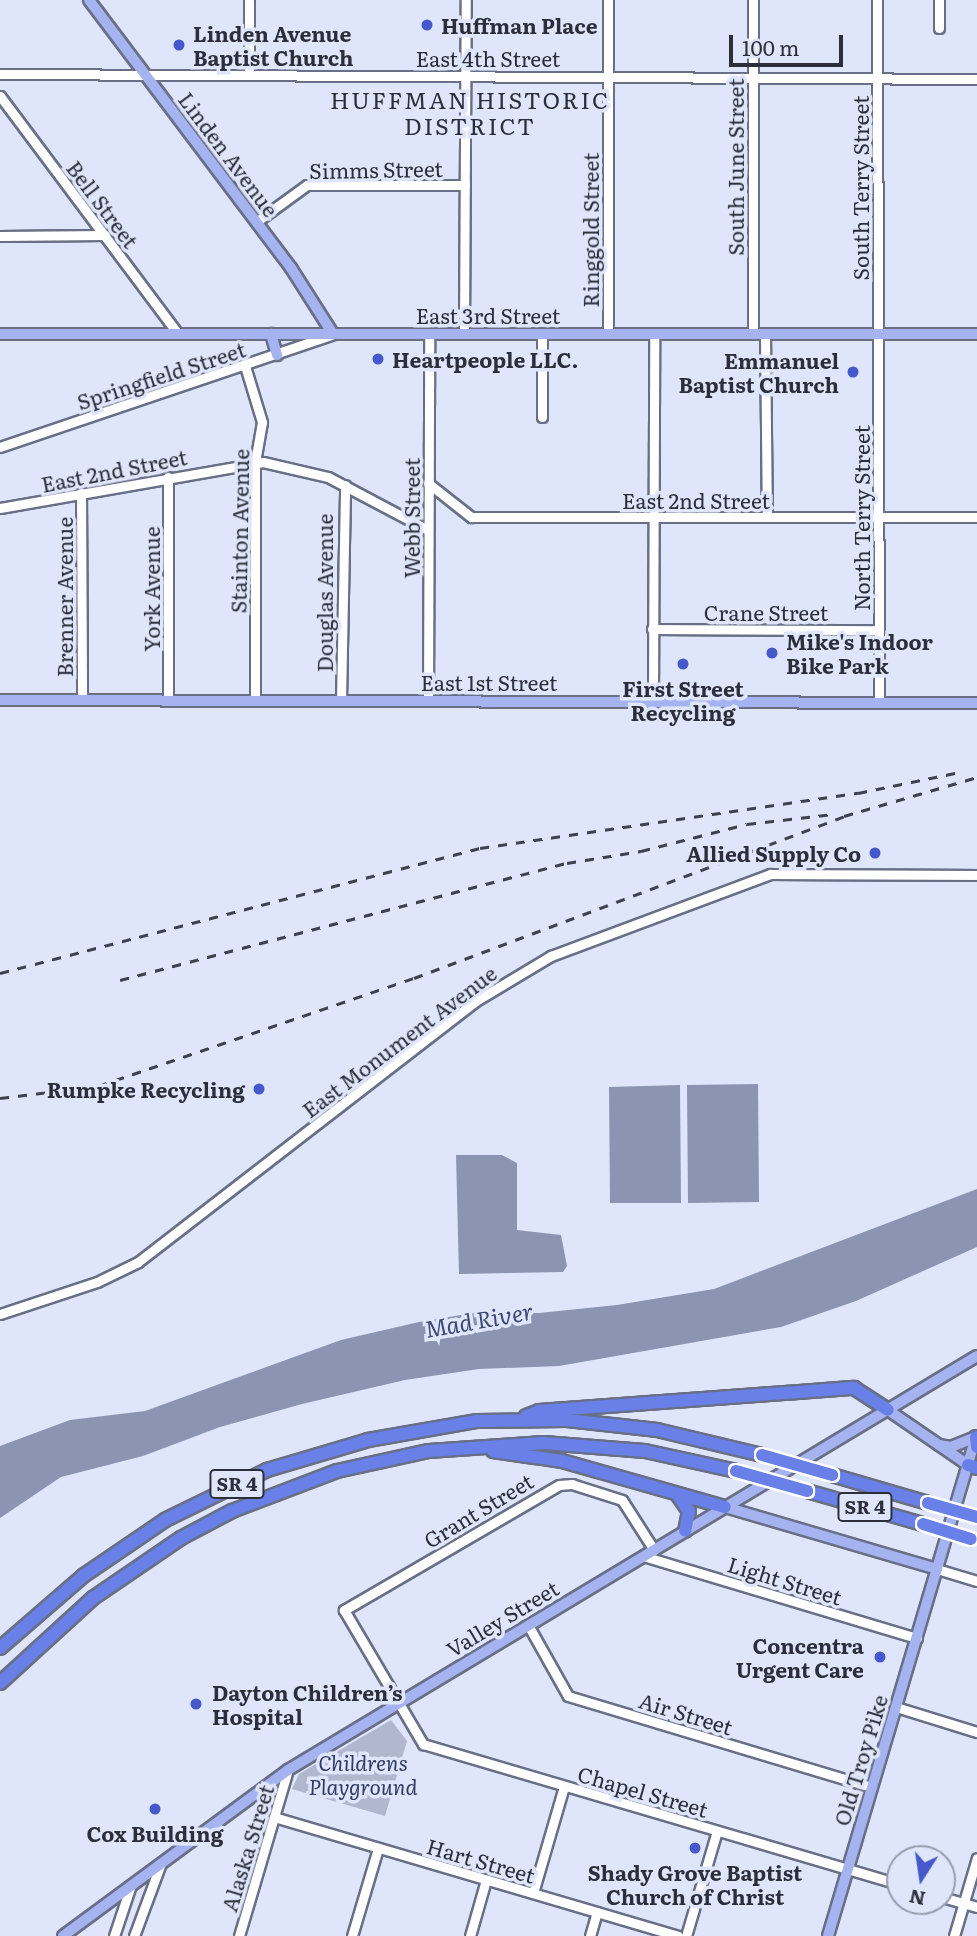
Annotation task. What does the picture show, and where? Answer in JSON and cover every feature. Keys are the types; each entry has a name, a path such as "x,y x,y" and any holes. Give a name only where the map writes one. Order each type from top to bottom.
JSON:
{"highway":[{"path":"519,1419 539,1411 854,1388 888,1410"},
{"name":"SR 4","path":"0,1648 120,1548 267,1470 405,1431 519,1419 657,1430 762,1455 977,1517"},
{"name":"SR 4","path":"0,1682 93,1598 181,1538 232,1511 337,1471 466,1447 600,1446 736,1471 974,1539"},
{"path":"466,1447 562,1461 725,1507"},
{"path":"677,1493 689,1511 685,1531"}],"main road":[{"name":"Linden Avenue","path":"89,0 316,303 332,334"},
{"name":"East 3rd Street","path":"0,334 977,334"},
{"path":"271,334 277,355"},
{"name":"East 1st Street","path":"0,700 977,703"},
{"name":"Valley Street","path":"63,1936 288,1770 977,1356"},
{"path":"888,1410 973,1467"},
{"path":"939,1445 951,1447 977,1439"},
{"name":"Old Troy Pike","path":"828,1936 937,1569 973,1467 977,1439"},
{"path":"725,1507 937,1569"}],"street":[{"path":"249,0 249,75"},
{"path":"464,334 466,0"},
{"name":"Ringgold Street","path":"608,0 608,334"},
{"name":"South June Street","path":"752,0 753,334"},
{"name":"South Terry Street","path":"877,0 877,334"},
{"path":"939,0 939,28"},
{"name":"East 4th Street","path":"0,74 752,75 977,79"},
{"name":"Bell Street","path":"0,96 178,334"},
{"name":"Simms Street","path":"256,222 307,185 465,185"},
{"path":"0,236 105,235"},
{"name":"Springfield Street","path":"0,447 245,366 332,334"},
{"name":"Webb Street","path":"428,701 429,334"},
{"path":"542,334 542,417"},
{"path":"653,701 654,334"},
{"path":"765,334 767,517"},
{"name":"North Terry Street","path":"877,334 879,702"},
{"name":"Stainton Avenue","path":"245,366 262,422 255,462 255,701"},
{"name":"East 2nd Street","path":"0,508 255,462 310,470 345,485 428,530"},
{"name":"York Avenue","path":"168,477 168,700"},
{"name":"East 2nd Street","path":"428,483 471,517 977,517"},
{"name":"Douglas Avenue","path":"341,701 345,485"},
{"name":"Brenner Avenue","path":"81,494 82,700"},
{"name":"Crane Street","path":"652,629 879,630"},
{"name":"East Monument Avenue","path":"0,1314 97,1282 138,1262 474,1002 551,956 770,874 977,875"},
{"name":"Grant Street","path":"344,1610 559,1485 572,1484 622,1500 654,1550"},
{"name":"Light Street","path":"643,1556 917,1638"},
{"path":"937,1569 977,1581"},
{"name":"Chapel Street","path":"344,1610 396,1704 423,1744 886,1880"},
{"name":"Air Street","path":"528,1625 568,1696 872,1787"},
{"path":"896,1707 977,1732"},
{"name":"Alaska Street","path":"239,1936 288,1770"},
{"path":"533,1893 564,1786"},
{"name":"Hart Street","path":"274,1817 678,1936"},
{"path":"686,1936 717,1831"},
{"path":"352,1936 378,1848"},
{"path":"954,1936 977,1857"},
{"path":"134,1936 162,1863"},
{"path":"470,1936 486,1880"},
{"path":"114,1936 131,1885"},
{"path":"956,1901 977,1907"},
{"path":"590,1936 597,1912"}],"green space":[{"name":"Childrens Playground","path":"391,1720 407,1741 385,1816 292,1789 299,1774"}],"water":[{"path":"758,1084 759,1202 688,1203 687,1085"},
{"path":"680,1085 681,1203 610,1203 609,1087"},
{"path":"456,1155 502,1155 517,1163 517,1230 561,1235 567,1266 563,1272 459,1274"},
{"name":"Mad River","path":"977,1189 977,1247 856,1301 781,1327 559,1366 479,1369 405,1380 302,1404 220,1427 143,1456 61,1477 0,1518 0,1446 70,1420 145,1411 341,1340 419,1322 479,1312 539,1313 617,1305 714,1289"}],"railway":[{"path":"0,973 480,848 858,793 960,772"},
{"path":"0,1098 98,1086 414,978 844,816 977,777"},
{"path":"120,980 567,863 641,851 747,824 833,814"}],"place":[{"name":"Huffman Place","path":"427,25"},
{"name":"Linden Avenue Baptist Church","path":"179,45"},
{"name":"Heartpeople LLC.","path":"378,359"},
{"name":"Emmanuel Baptist Church","path":"853,372"},
{"name":"Mike's Indoor Bike Park","path":"772,653"},
{"name":"First Street Recycling","path":"683,664"},
{"name":"Allied Supply Co","path":"875,853"},
{"name":"Rumpke Recycling","path":"259,1089"},
{"name":"Concentra Urgent Care","path":"880,1657"},
{"name":"Dayton Children’s Hospital","path":"196,1704"},
{"name":"Cox Building","path":"155,1809"},
{"name":"Shady Grove Baptist Church of Christ","path":"695,1848"}],"district":[{"name":"HUFFMAN HISTORIC DISTRICT","path":"470,112"}]}
